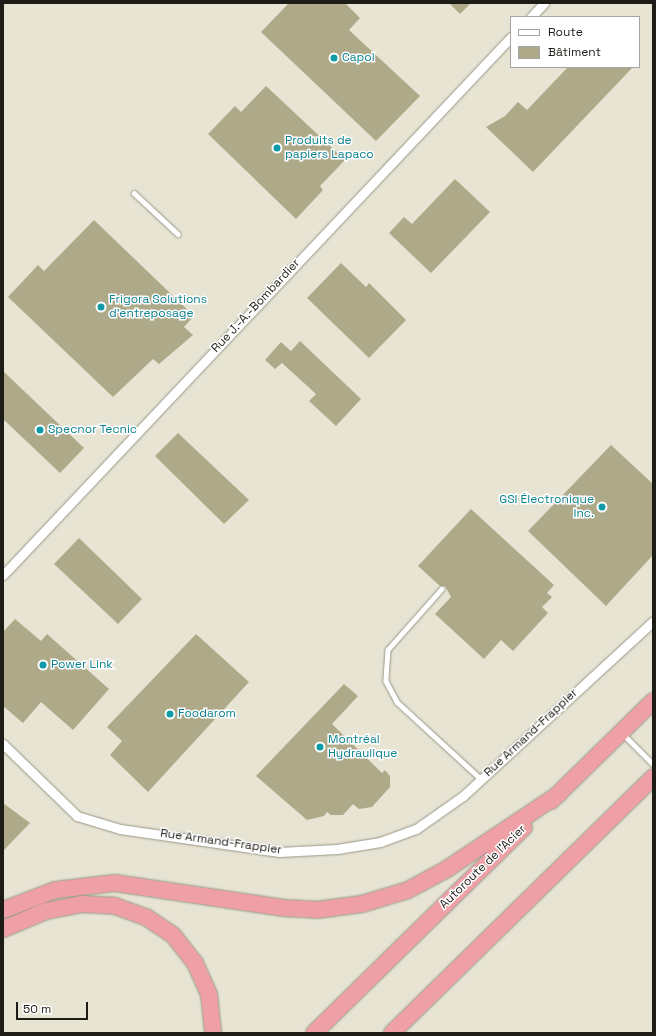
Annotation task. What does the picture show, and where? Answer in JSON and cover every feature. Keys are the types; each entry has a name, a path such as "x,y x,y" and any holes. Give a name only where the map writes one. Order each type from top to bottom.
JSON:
{"highway":[{"name":"Autoroute de l'Acier","path":"314,1033 653,701"},
{"path":"392,1033 653,777"},
{"path":"3,910 55,890 114,883 284,908 324,909 362,904 408,890 448,869 559,794"},
{"path":"3,929 46,911 81,904 114,906 146,917 173,935 195,963 209,994 213,1033"}],"street":[{"path":"532,16 544,3"},
{"name":"Rue J.-A.-Bombardier","path":"3,575 510,38"},
{"name":"Rue Armand-Frappier","path":"3,744 77,816 120,828 279,852 337,849 380,842 416,828 463,796 653,621"}],"lane":[{"path":"134,193 178,234"},
{"path":"442,589 388,650 386,681 397,702 481,779"},
{"path":"622,732 653,764"}],"building":[{"name":"Capol","path":"289,3 345,3 360,18 349,30 420,96 376,141 261,32"},
{"path":"449,3 471,3 460,14"},
{"path":"567,68 632,68 533,172 486,127 505,116 518,102 527,110"},
{"name":"Produits de papiers Lapaco","path":"266,86 345,160 320,186 323,190 296,219 208,134 235,106 241,112"},
{"path":"455,179 490,212 431,273 389,233 404,217 412,224"},
{"name":"Frigora Solutions d'entreposage","path":"94,220 194,316 184,327 193,335 159,364 153,359 113,397 8,297 38,265 44,271"},
{"path":"341,263 366,287 369,283 406,320 369,358 307,298"},
{"path":"300,341 361,399 336,426 309,401 316,394 282,363 275,369 265,360 281,342 291,351"},
{"name":"Specnor Tecnic","path":"3,371 84,448 60,473 3,419"},
{"path":"178,433 249,500 224,524 155,456"},
{"name":"GSI Électronique Inc.","path":"611,445 653,484 653,555 606,606 528,531"},
{"path":"471,509 554,585 547,593 552,597 542,607 548,613 513,651 501,640 484,659 435,614 451,597 445,586 440,586 418,566"},
{"path":"79,538 142,599 118,624 54,564"},
{"name":"Power Link","path":"15,619 41,641 47,634 109,689 73,730 41,702 23,723 3,706 3,632"},
{"name":"Foodarom","path":"196,634 249,682 148,792 110,755 122,741 107,727"},
{"name":"Montréal Hydraulique","path":"344,684 358,696 332,724 382,773 385,770 390,776 390,787 372,807 359,809 353,804 343,815 331,815 327,812 324,816 307,820 256,776"},
{"path":"3,803 30,823 3,851"}],"place":[{"name":"Capol","path":"334,58"},
{"name":"Produits de papiers Lapaco","path":"277,148"},
{"name":"Frigora Solutions d'entreposage","path":"101,307"},
{"name":"Specnor Tecnic","path":"40,430"},
{"name":"GSI Électronique Inc.","path":"602,507"},
{"name":"Power Link","path":"43,665"},
{"name":"Foodarom","path":"170,714"},
{"name":"Montréal Hydraulique","path":"320,747"}]}
